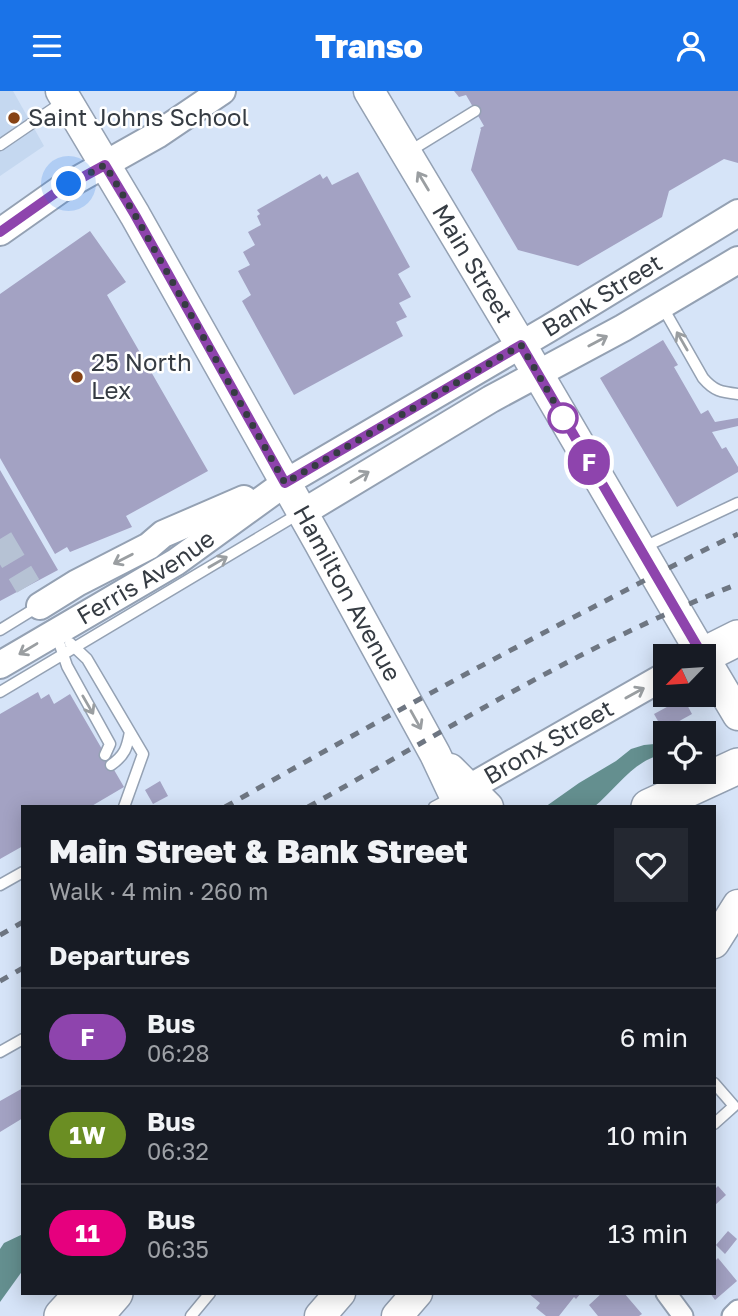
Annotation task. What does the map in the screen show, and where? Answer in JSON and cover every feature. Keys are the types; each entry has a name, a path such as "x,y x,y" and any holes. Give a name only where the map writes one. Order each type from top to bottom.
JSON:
{"highway":[{"path":"716,649 738,638"},
{"path":"653,805 738,766"},
{"path":"691,805 738,783"},
{"path":"62,1316 81,1295"},
{"path":"94,1316 113,1295"}],"main road":[{"name":"Main Street","path":"369,91 695,644"},
{"name":"Hamilton Avenue","path":"64,96 135,215 461,801"},
{"name":"Main Street","path":"716,679 736,711"},
{"path":"721,940 738,905"},
{"path":"320,1316 338,1295"},
{"path":"397,1316 415,1295"}],"street":[{"path":"0,232 61,189 157,135 222,91"},
{"name":"Bank Street","path":"285,483 521,345 738,213"},
{"name":"Bank Street","path":"302,513 537,374 738,260"},
{"path":"64,644 34,596 77,583 149,546 163,534 285,483"},
{"name":"Ferris Avenue","path":"0,666 64,644 285,483"},
{"name":"Bronx Street","path":"461,801 653,683"},
{"path":"667,1295 683,1316"},
{"path":"732,1316 738,1310"}],"lane":[{"path":"0,145 64,96"},
{"path":"406,153 475,111"},
{"path":"662,305 702,378 710,387 738,394"},
{"path":"640,549 738,503"},
{"path":"0,692 64,644 302,513"},
{"path":"0,630 34,596"},
{"path":"64,644 87,659 143,754 125,805"},
{"path":"64,644 67,666 110,744 106,755"},
{"path":"111,765 121,758 130,732"},
{"path":"0,885 21,873"},
{"path":"0,1052 21,1040"},
{"path":"716,1085 734,1106 716,1122"},
{"path":"191,1316 208,1295"}],"shaded area":[{"name":"Saint Johns School","path":"0,91 13,91 44,146 0,176"},
{"path":"653,744 653,758 626,775 596,805 548,805 616,761 631,749"},
{"path":"21,1235 21,1273 0,1302 0,1249 4,1243"}],"pier":[{"path":"738,710 738,734 716,746 716,722"}],"building":[{"path":"454,91 738,91 738,163 724,159 669,191 662,217 578,266 518,250 471,170 480,128 484,126 466,95 459,97"},
{"path":"358,172 410,267 398,274 411,297 399,303 407,317 396,322 403,336 294,395 242,301 251,295 238,271 250,265 243,252 255,245 248,232 261,225 257,210 320,174 323,179 327,176 332,185"},
{"name":"25 North Lex","path":"90,231 126,282 107,295 208,471 126,516 132,527 70,552 67,547 55,554 0,458 0,294"},
{"path":"663,340 678,365 674,367 701,414 708,410 715,422 738,418 738,426 712,432 722,449 726,447 738,467 738,472 677,507 600,378"},
{"path":"0,470 58,570 0,601"},
{"path":"38,692 41,699 49,694 54,704 70,694 124,787 93,805 21,805 21,847 0,859 0,714"},
{"path":"667,707 688,707 692,714 679,721 658,721 654,714"},
{"path":"160,781 168,796 153,804 145,790"},
{"path":"21,1089 21,1119 0,1132 0,1101"},
{"path":"718,1186 726,1195 716,1204"},
{"path":"728,1231 737,1239 725,1254 716,1245"},
{"path":"718,1258 737,1281 715,1300 711,1295 716,1295"},
{"path":"530,1295 579,1295 576,1299 574,1297 559,1316 546,1316 536,1308 540,1303"},
{"path":"600,1295 626,1295 642,1314 598,1316 589,1305"}],"tunnel":[{"path":"0,539 28,586"}],"railway":[{"path":"229,805 485,664 738,534"},
{"path":"312,805 573,659 627,632 738,584"},
{"path":"0,935 21,923"},
{"path":"0,981 21,969"}],"bus line":[{"name":"F","path":"0,232 61,189 105,165 285,483 521,345 696,644"}],"place":[{"name":"Saint Johns School","path":"14,118"},
{"name":"25 North Lex","path":"77,377"}],"route":[{"path":"69,184 105,165 285,483 521,345 570,429 563,418"}]}
